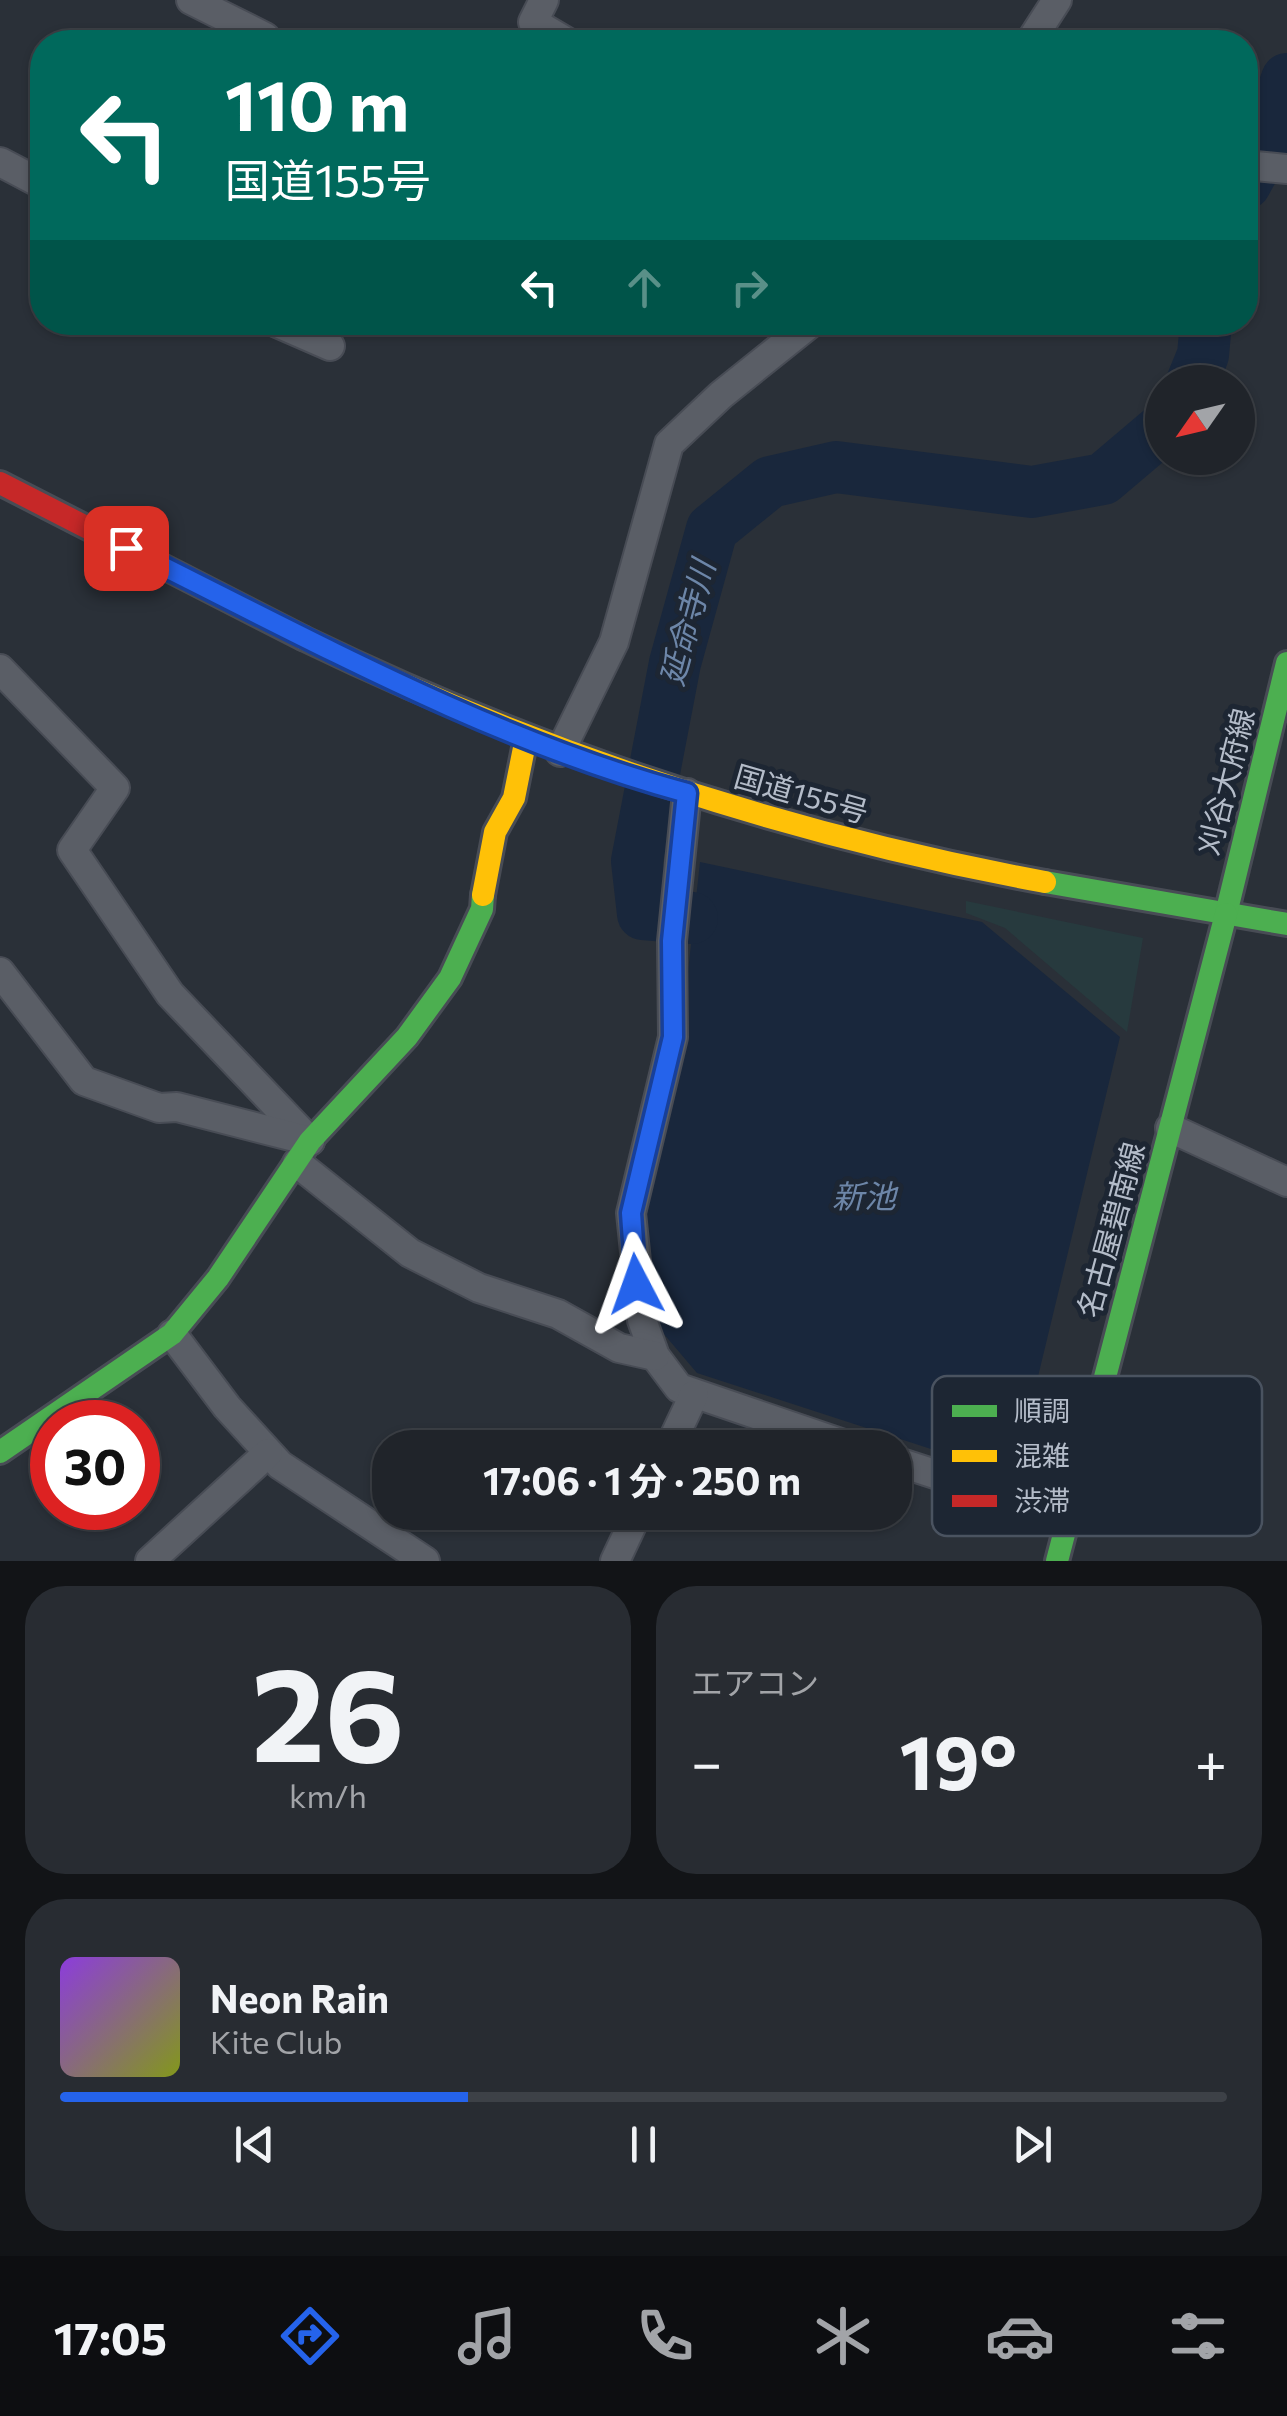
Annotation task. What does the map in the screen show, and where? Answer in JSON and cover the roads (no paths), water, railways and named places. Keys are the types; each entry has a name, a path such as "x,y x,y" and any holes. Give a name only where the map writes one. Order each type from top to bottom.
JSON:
{"main road":[{"name":"国道155号","path":"0,483 380,674 526,738 626,776 786,824 956,866 1287,924"},
{"name":"刈谷大府線","path":"1226,914 1287,664"},
{"path":"0,1452 172,1334 218,1278 304,1152 407,1036 450,978 482,908 491,849 514,798 526,738"},
{"name":"名古屋碧南線","path":"1105,1376 1226,914"},
{"name":"名古屋碧南線","path":"1057,1561 1063,1536"}],"street":[{"path":"191,0 251,30"},
{"path":"544,0 533,22 547,30"},
{"path":"1038,30 1057,0"},
{"path":"0,162 30,178"},
{"path":"1258,166 1287,169"},
{"path":"304,335 330,346"},
{"path":"560,752 614,642 669,444 721,395 796,335"},
{"path":"0,669 115,788 72,850 170,994 304,1152 410,1252 479,1288 558,1314 619,1348 655,1356"},
{"path":"686,793 672,941 673,1037 631,1213 642,1320 655,1356 679,1388 801,1430"},
{"path":"0,972 84,1081 159,1108 177,1107 304,1152"},
{"path":"1170,1128 1287,1182"},
{"path":"172,1334 268,1453 324,1496 425,1561"},
{"path":"677,1430 694,1394"},
{"path":"150,1561 268,1453"},
{"path":"615,1561 630,1530"}],"water":[{"name":"新池","path":"700,862 982,922 1120,1037 1038,1376 932,1376 932,1449 912,1443 912,1430 872,1430 697,1373 663,1333 644,1285 646,1183 675,1090"}],"waterway":[{"name":"延命寺川","path":"1258,161 1287,79"},
{"name":"延命寺川","path":"1199,365 1205,335"},
{"name":"延命寺川","path":"692,918 643,914 637,861 675,663 712,529 770,482 836,467 1032,492 1103,479 1145,443"}]}
